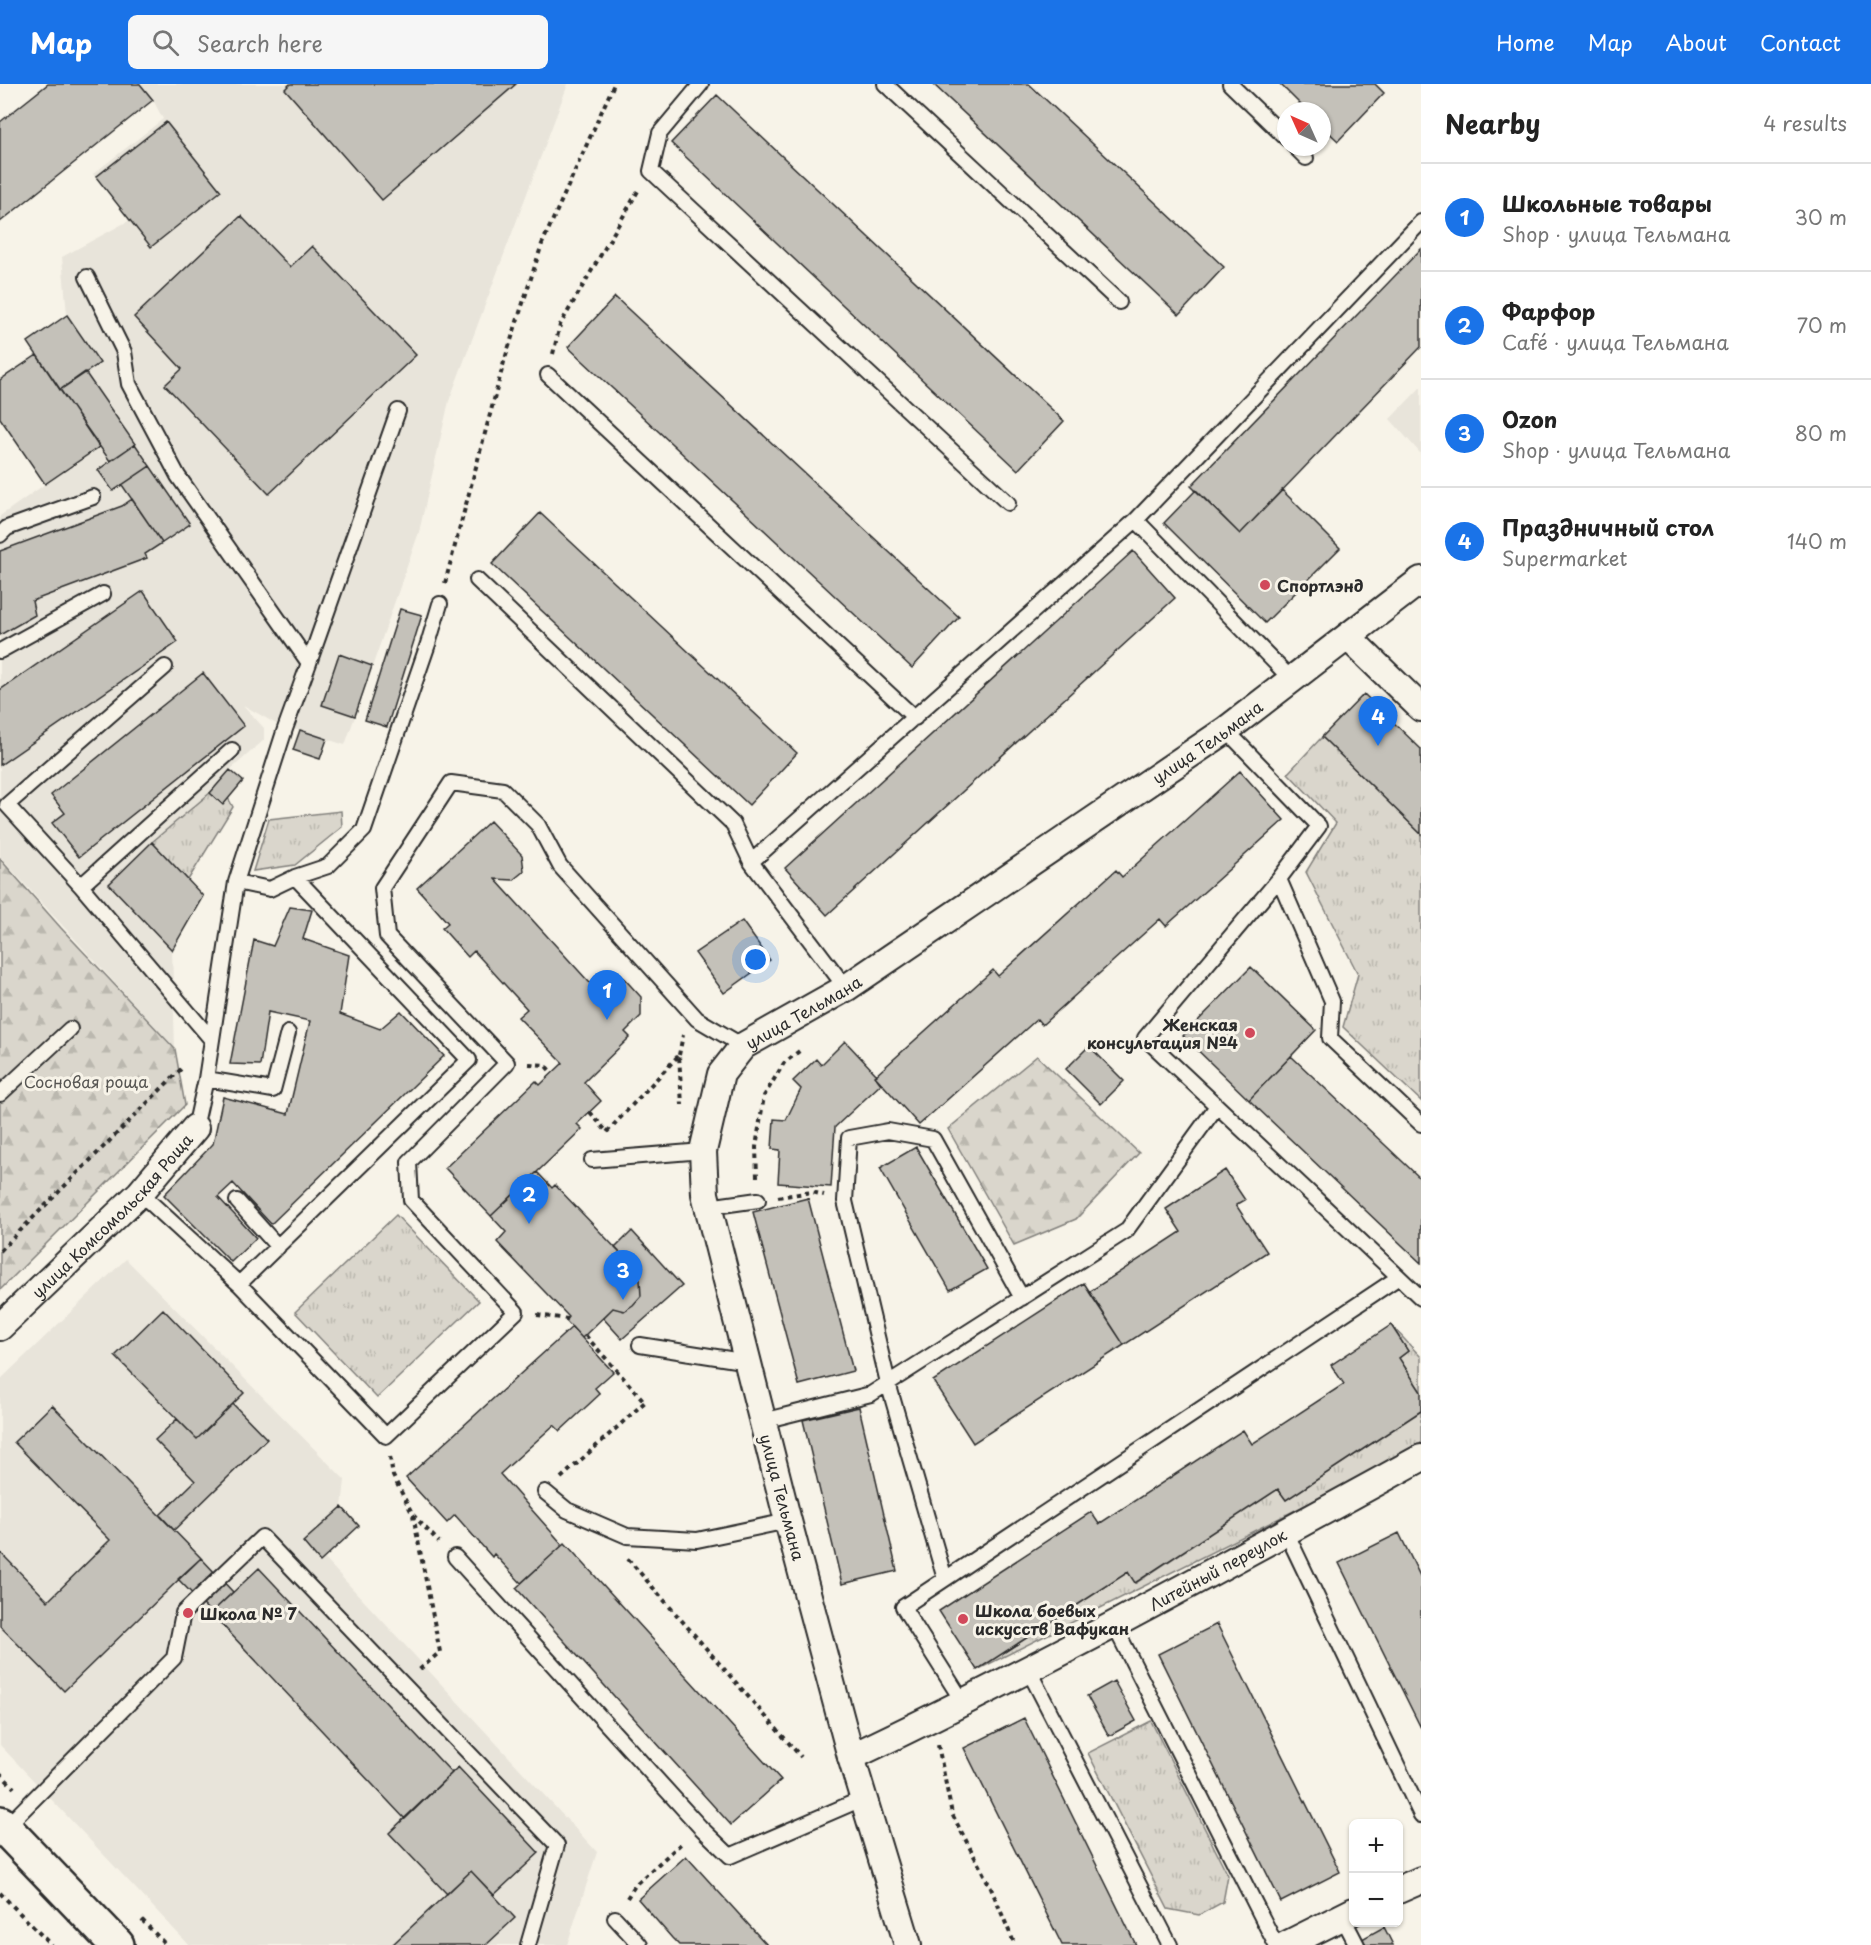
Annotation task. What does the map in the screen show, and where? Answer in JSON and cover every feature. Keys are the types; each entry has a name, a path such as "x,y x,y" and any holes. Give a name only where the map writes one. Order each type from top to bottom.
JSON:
{"street":[{"name":"улица Тельмана","path":"908,1945 851,1757 694,1151 721,1074 743,1046 846,988 1226,730 1421,580"},
{"path":"1348,637 1421,708"},
{"name":"улица Комсомольская Роща","path":"1,1324 140,1193 195,1128"},
{"name":"Литейный переулок","path":"851,1757 933,1718 1114,1625 1421,1458"},
{"path":"2,1828 117,1945"},
{"path":"1403,1888 1421,1880"},
{"path":"1286,1945 1348,1914"}],"lane":[{"path":"701,84 660,133 651,171 1008,503"},
{"path":"885,84 1119,302"},
{"path":"1230,84 1277,129"},
{"path":"751,862 1136,520 1421,222"},
{"path":"87,278 124,352 129,384 178,476 309,663"},
{"path":"548,375 915,718"},
{"path":"195,1128 206,1079 236,882 285,729 398,411"},
{"path":"0,535 7,528 93,497"},
{"path":"1136,520 1292,680"},
{"path":"477,580 733,824 751,862 846,988"},
{"path":"0,651 103,594"},
{"path":"236,882 270,889 295,877 328,866 364,830 440,604"},
{"path":"165,667 4,801 81,886 211,1039"},
{"path":"1226,730 1319,826 1279,879 1145,1038 1421,1298"},
{"path":"81,886 232,750"},
{"path":"140,1193 239,1284 386,1436 516,1312 411,1200 409,1162 507,1063 387,936 382,888 451,783 503,790 538,825 560,866 697,1019 743,1046"},
{"path":"239,1284 469,1060 295,877"},
{"path":"1279,879 1332,1001 1330,1038 1421,1124"},
{"path":"0,1094 70,1029"},
{"path":"206,1079 273,1090 288,1033"},
{"path":"763,1421 871,1394 1126,1231 1217,1106"},
{"path":"945,1580 888,1383 845,1202 849,1138 888,1131 933,1139 1022,1298"},
{"path":"592,1160 694,1151"},
{"path":"708,1207 758,1200"},
{"path":"237,1201 278,1247"},
{"path":"963,1702 903,1607 1399,1277"},
{"path":"640,1345 748,1362"},
{"path":"545,1492 567,1510 627,1536 697,1540 788,1521"},
{"path":"1286,1532 1421,1815"},
{"path":"2,1828 174,1658 183,1613 262,1537 557,1845 528,1945"},
{"path":"455,1557 700,1827 730,1856 864,1798"},
{"path":"1114,1625 1276,1945"},
{"path":"1028,1669 1170,1945"},
{"path":"1348,1914 1357,1945"},
{"path":"615,1918 640,1945"}],"path":[{"path":"440,604 504,362 542,244 614,84"},
{"path":"548,375 560,325 651,171"},
{"path":"0,1251 211,1039"},
{"path":"808,1044 784,1063 764,1096 756,1147 758,1200 812,1192 845,1202"},
{"path":"607,1132 679,1055 694,1151"},
{"path":"516,1312 568,1319"},
{"path":"545,1492 645,1402 585,1335"},
{"path":"386,1436 393,1476 413,1515 440,1652 424,1665"},
{"path":"413,1515 455,1557"},
{"path":"597,1523 801,1757"},
{"path":"933,1718 952,1814 990,1886 1015,1945"},
{"path":"615,1918 636,1884 700,1827"},
{"path":"0,1893 51,1945"}],"shaded area":[{"path":"140,84 568,84 449,401 419,532 345,745 327,739 320,759 293,750 300,730 285,729 243,705 264,728 264,740 230,770 210,793 152,842 203,896 172,950 175,1049 0,857 0,516 99,446 28,342 67,315 62,257 130,220 93,174 163,119 153,100"},
{"path":"1421,387 1421,454 1390,419"},
{"name":"Школа № 7","path":"126,1259 345,1480 342,1507 303,1543 320,1561 324,1558 597,1852 567,1945 189,1945 0,1745 0,1380"}],"green space":[{"path":"1322,737 1421,834 1421,1101 1343,1027 1358,974 1306,872 1336,823 1288,773"},
{"path":"210,793 223,804 228,798 233,807 188,880 152,842"},
{"path":"341,811 342,827 295,865 253,871 269,819"},
{"name":"Сосновая роща","path":"0,859 61,928 175,1049 185,1105 0,1290"},
{"path":"1037,1056 1139,1153 1076,1219 1014,1245 948,1129"},
{"path":"396,1215 479,1301 377,1398 295,1312"},
{"path":"1391,1325 1421,1357 1421,1392 1399,1358 1408,1351"},
{"path":"1421,1411 1421,1447 977,1670 1128,1572 1136,1583 1278,1489 1286,1500"},
{"path":"1151,1721 1228,1875 1223,1902 1199,1915 1168,1909 1088,1753"}],"building":[{"path":"48,84 140,84 153,100 0,222 0,122"},
{"path":"290,84 516,84 382,200 285,89"},
{"path":"933,84 1029,84 1224,267 1179,315"},
{"path":"1280,84 1375,84 1384,93 1338,141 1331,134 1331,102 1298,102"},
{"path":"717,95 1064,421 1018,470 671,143"},
{"path":"166,122 221,191 151,247 96,177"},
{"path":"241,216 290,267 312,246 416,355 269,494 165,385 182,369 134,317"},
{"path":"1421,249 1421,347 1240,534 1191,486"},
{"path":"615,297 959,617 912,668 568,347"},
{"path":"67,315 100,363 60,390 28,342"},
{"path":"37,355 99,447 45,484 0,418 0,380"},
{"path":"85,372 135,444 110,461 60,390"},
{"path":"135,444 150,466 113,491 98,470"},
{"path":"150,466 190,524 162,543 122,485"},
{"name":"Спортлэнд","path":"1196,490 1240,534 1282,490 1340,548 1265,623 1164,523"},
{"path":"132,499 162,543 145,554 147,558 32,601 35,615 0,635 0,551 122,506"},
{"path":"540,513 797,753 749,805 492,564"},
{"path":"1133,551 1175,598 827,915 785,868"},
{"path":"143,591 178,642 0,765 0,690"},
{"path":"400,609 422,615 387,727 365,720"},
{"path":"339,654 372,666 355,716 322,705"},
{"path":"203,673 244,726 79,857 52,823 65,813 51,795"},
{"path":"1364,694 1421,749 1421,834 1322,737"},
{"path":"300,730 327,739 320,759 293,750"},
{"path":"230,770 243,781 223,805 210,793"},
{"path":"1240,771 1284,820 1166,926 1160,919 1042,1025 1037,1019 919,1125 875,1076 993,970 998,976 1116,870 1122,877"},
{"path":"490,821 522,855 524,871 513,880 495,879 599,993 620,974 641,997 641,1016 625,1032 630,1037 584,1082 601,1101 577,1124 582,1129 491,1216 445,1168 536,1081 540,1085 563,1063 518,1017 527,1009 474,951 468,957 442,928 448,923 417,888"},
{"path":"152,842 203,896 172,950 109,884"},
{"path":"290,907 312,910 303,939 349,955 340,1014 380,1029 401,1011 444,1056 271,1224 233,1183 218,1197 256,1238 231,1262 164,1195 213,1144 223,1097 288,1114 310,1021 268,1012 260,1065 230,1064 254,940 273,946"},
{"path":"742,921 770,960 724,993 695,953"},
{"name":"Женская консультация №4","path":"1251,967 1316,1030 1249,1100 1183,1036"},
{"path":"845,1041 877,1075 875,1076 881,1084 835,1127 831,1187 778,1183 780,1150 772,1149 774,1119 786,1120 801,1089 793,1081 816,1059 821,1065"},
{"path":"1089,1046 1124,1081 1101,1104 1066,1069"},
{"path":"1291,1056 1421,1179 1421,1263 1249,1100"},
{"path":"916,1147 987,1269 950,1290 880,1168"},
{"path":"1225,1170 1245,1200 1236,1205 1267,1252 1124,1345 1089,1292 1181,1232 1166,1209"},
{"path":"537,1172 552,1188 555,1185 628,1261 624,1265 640,1280 641,1296 633,1305 624,1311 613,1308 582,1338 566,1321 569,1317 497,1242 506,1232 491,1216"},
{"path":"808,1198 853,1371 799,1385 753,1212"},
{"path":"632,1231 682,1286 622,1339 603,1318 613,1308 624,1311 641,1296 640,1280 624,1265 628,1261 615,1248"},
{"path":"1084,1283 1124,1345 973,1443 933,1381"},
{"path":"163,1309 244,1393 197,1439 115,1356"},
{"path":"1391,1325 1408,1351 1399,1358 1421,1392 1421,1411 1286,1500 1278,1489 1135,1583 1128,1572 977,1670 939,1611 1091,1512 1099,1524 1243,1430 1252,1444 1344,1384 1331,1365"},
{"path":"572,1327 613,1372 595,1388 600,1394 560,1431 554,1425 500,1474 563,1545 521,1583 494,1554 492,1557 455,1515 447,1523 406,1478"},
{"path":"233,1404 267,1439 174,1530 160,1515 195,1481 155,1440 177,1419 197,1439"},
{"path":"52,1405 201,1558 64,1691 0,1626 0,1552 48,1601 110,1540 14,1442"},
{"path":"859,1407 897,1571 842,1584 803,1420"},
{"path":"342,1507 359,1526 320,1562 303,1542"},
{"path":"1399,1533 1421,1578 1421,1728 1339,1563"},
{"path":"565,1543 781,1780 731,1825 516,1588"},
{"path":"201,1558 233,1592 211,1613 178,1579"},
{"path":"259,1568 452,1773 405,1819 211,1613"},
{"path":"1217,1624 1340,1872 1281,1902 1158,1654"},
{"path":"1114,1681 1136,1721 1109,1736 1087,1696"},
{"path":"1024,1718 1136,1945 1062,1945 964,1748"},
{"path":"458,1767 539,1853 494,1895 471,1871 447,1894 389,1833"},
{"path":"686,1856 767,1945 679,1945 672,1938 638,1899"},
{"path":"471,1871 515,1918 486,1945 392,1945"},
{"path":"1384,1927 1393,1945 1365,1945 1362,1939"}],"place":[{"name":"Спортлэнд","path":"1265,585"},
{"name":"Праздничный стол","path":"1378,746"},
{"name":"Школьные товары","path":"607,1020"},
{"name":"Женская консультация №4","path":"1250,1033"},
{"name":"Фарфор","path":"529,1224"},
{"name":"Ozon","path":"623,1300"},
{"name":"Школа № 7","path":"188,1613"},
{"name":"Школа боевых искусств Вафукан","path":"963,1619"}]}
